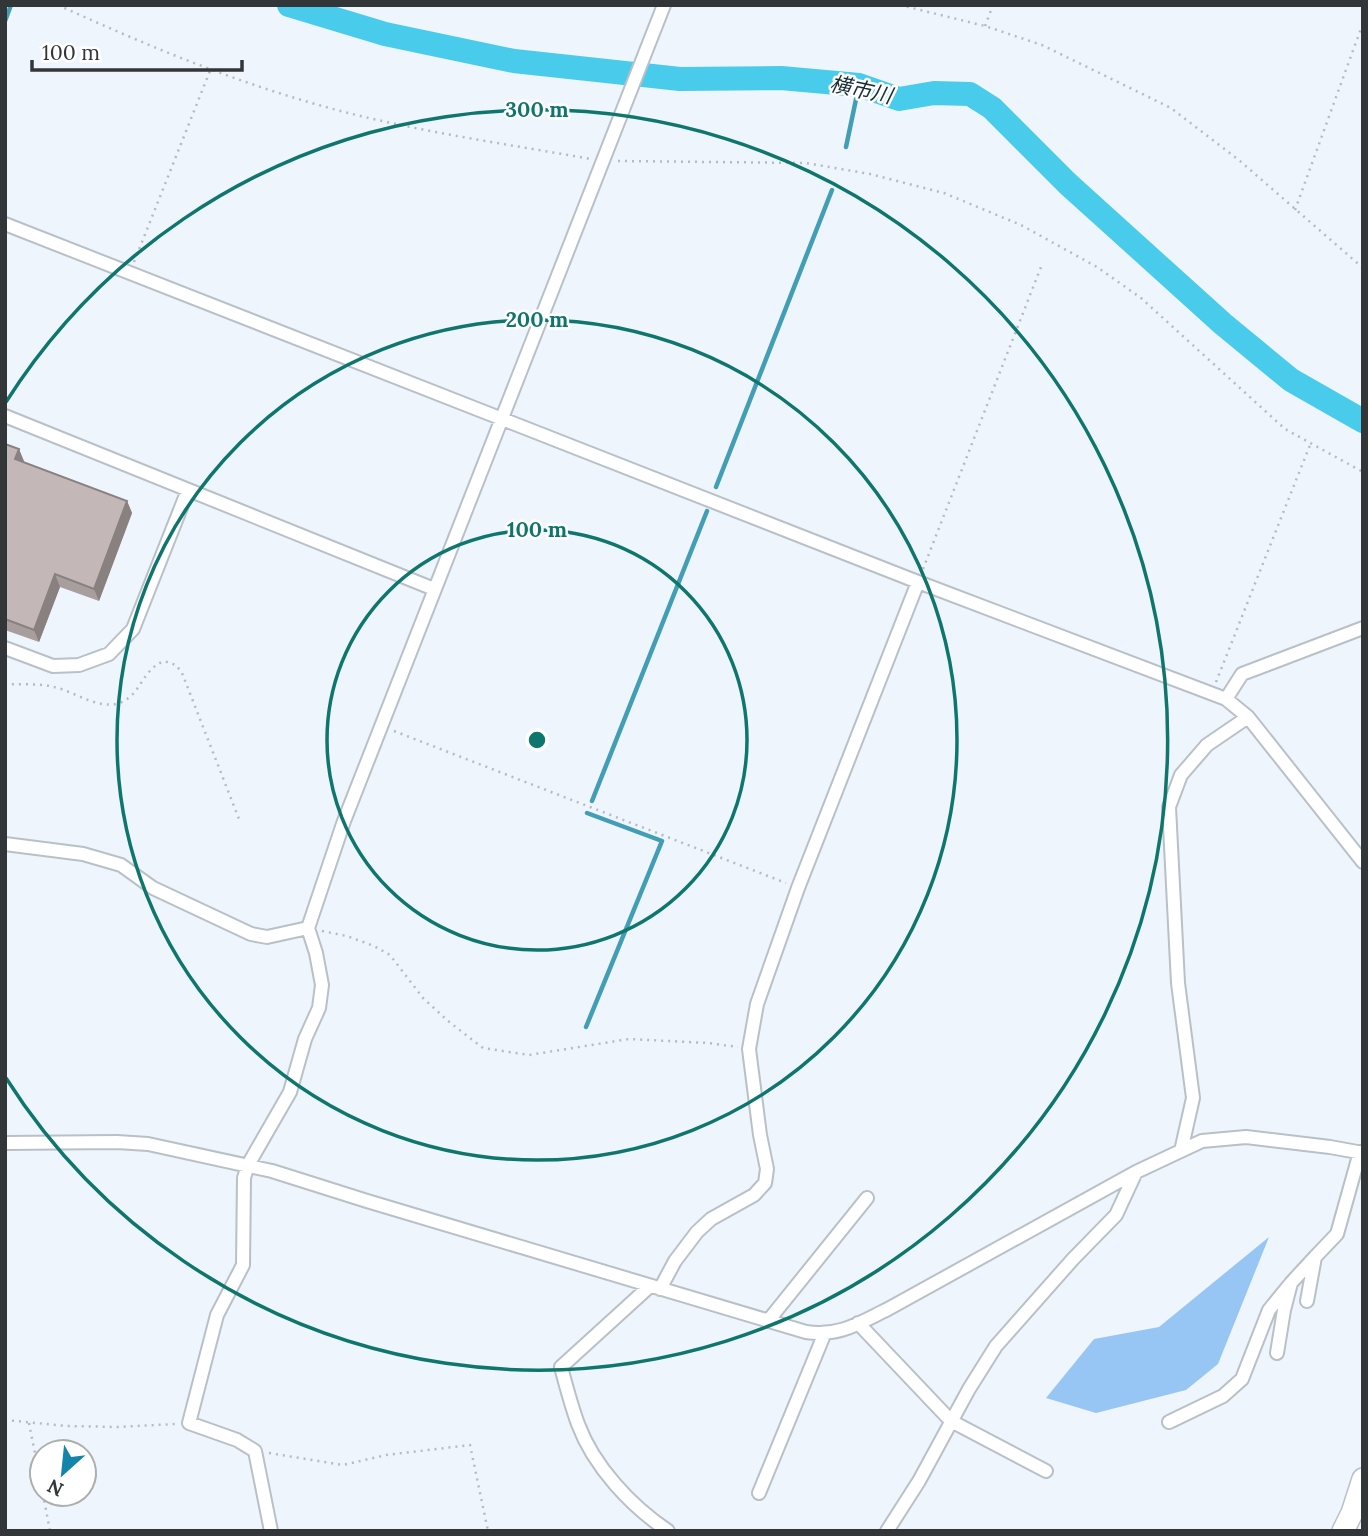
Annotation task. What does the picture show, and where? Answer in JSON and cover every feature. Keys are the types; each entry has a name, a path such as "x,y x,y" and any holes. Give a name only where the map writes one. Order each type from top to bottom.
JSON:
{"main road":[{"path":"1343,1531 1363,1479"}],"street":[{"path":"271,1531 255,1451 237,1440 189,1423 217,1315 243,1265 244,1178 248,1165 290,1092 305,1039 319,1008 322,985 308,928 344,821 662,8"},
{"path":"5,224 918,582 1226,699 1248,717 1363,862"},
{"path":"5,416 434,589"},
{"path":"5,648 53,666 79,665 109,654 133,629 188,490"},
{"path":"668,1531 646,1516 597,1461 578,1426 561,1367 655,1288 697,1232 711,1219 754,1195 765,1183 767,1170 749,1049 757,1004 799,888 918,582"},
{"path":"1226,699 1242,674 1363,628"},
{"path":"1181,1151 1193,1098 1178,983 1169,807 1181,775 1208,746 1248,717"},
{"path":"5,844 83,854 121,865 153,888 251,934 267,937 308,928"},
{"path":"5,1143 148,1144 248,1165 655,1288 824,1335 858,1323 1136,1172 1202,1141 1246,1137 1361,1152 1337,1234 1269,1310 1242,1379 1223,1396 1169,1422"},
{"path":"887,1531 919,1481 996,1346 1116,1215 1136,1172"},
{"path":"768,1321 867,1198"},
{"path":"1307,1301 1315,1257"},
{"path":"1277,1353 1291,1283"},
{"path":"858,1323 951,1421 1046,1471"},
{"path":"759,1493 824,1335"}],"path":[{"path":"58,5 210,71 306,102 370,118 605,155 806,163 870,174 944,194 1021,225 1097,267 1141,298 1285,429 1363,472"},
{"path":"900,5 985,26 1042,45 1171,108 1240,161 1363,268"},
{"path":"985,26 993,5"},
{"path":"1295,210 1363,23"},
{"path":"130,272 210,71"},
{"path":"918,582 1041,267"},
{"path":"1211,695 1310,444"},
{"path":"5,684 46,685 105,705 129,699 152,666 164,661 176,665 192,695 239,819"},
{"path":"381,726 799,888"},
{"path":"308,928 347,936 390,955 423,998 483,1048 529,1055 629,1039 708,1043 749,1049"},
{"path":"5,1420 67,1426 118,1427 189,1423"},
{"path":"29,1422 32,1438"},
{"path":"255,1451 343,1465 386,1455 470,1445 488,1531"},
{"path":"46,1508 50,1531"}],"shaded area":[{"path":"1269,1237 1218,1364 1186,1390 1096,1413 1046,1398 1094,1339 1159,1327"}],"building":[{"path":"5,444 19,449 15,459 127,501 94,589 55,574 34,630 5,619"}],"waterway":[{"path":"5,21 11,5"},
{"name":"横市川","path":"289,5 385,34 514,61 680,79 781,78 859,85 899,99 934,93 970,94 992,108 1068,184 1223,324 1291,380 1363,421"},
{"path":"846,147 859,85"},
{"path":"716,487 832,190"},
{"path":"592,801 707,511"},
{"path":"586,1027 662,841 587,813"}]}
